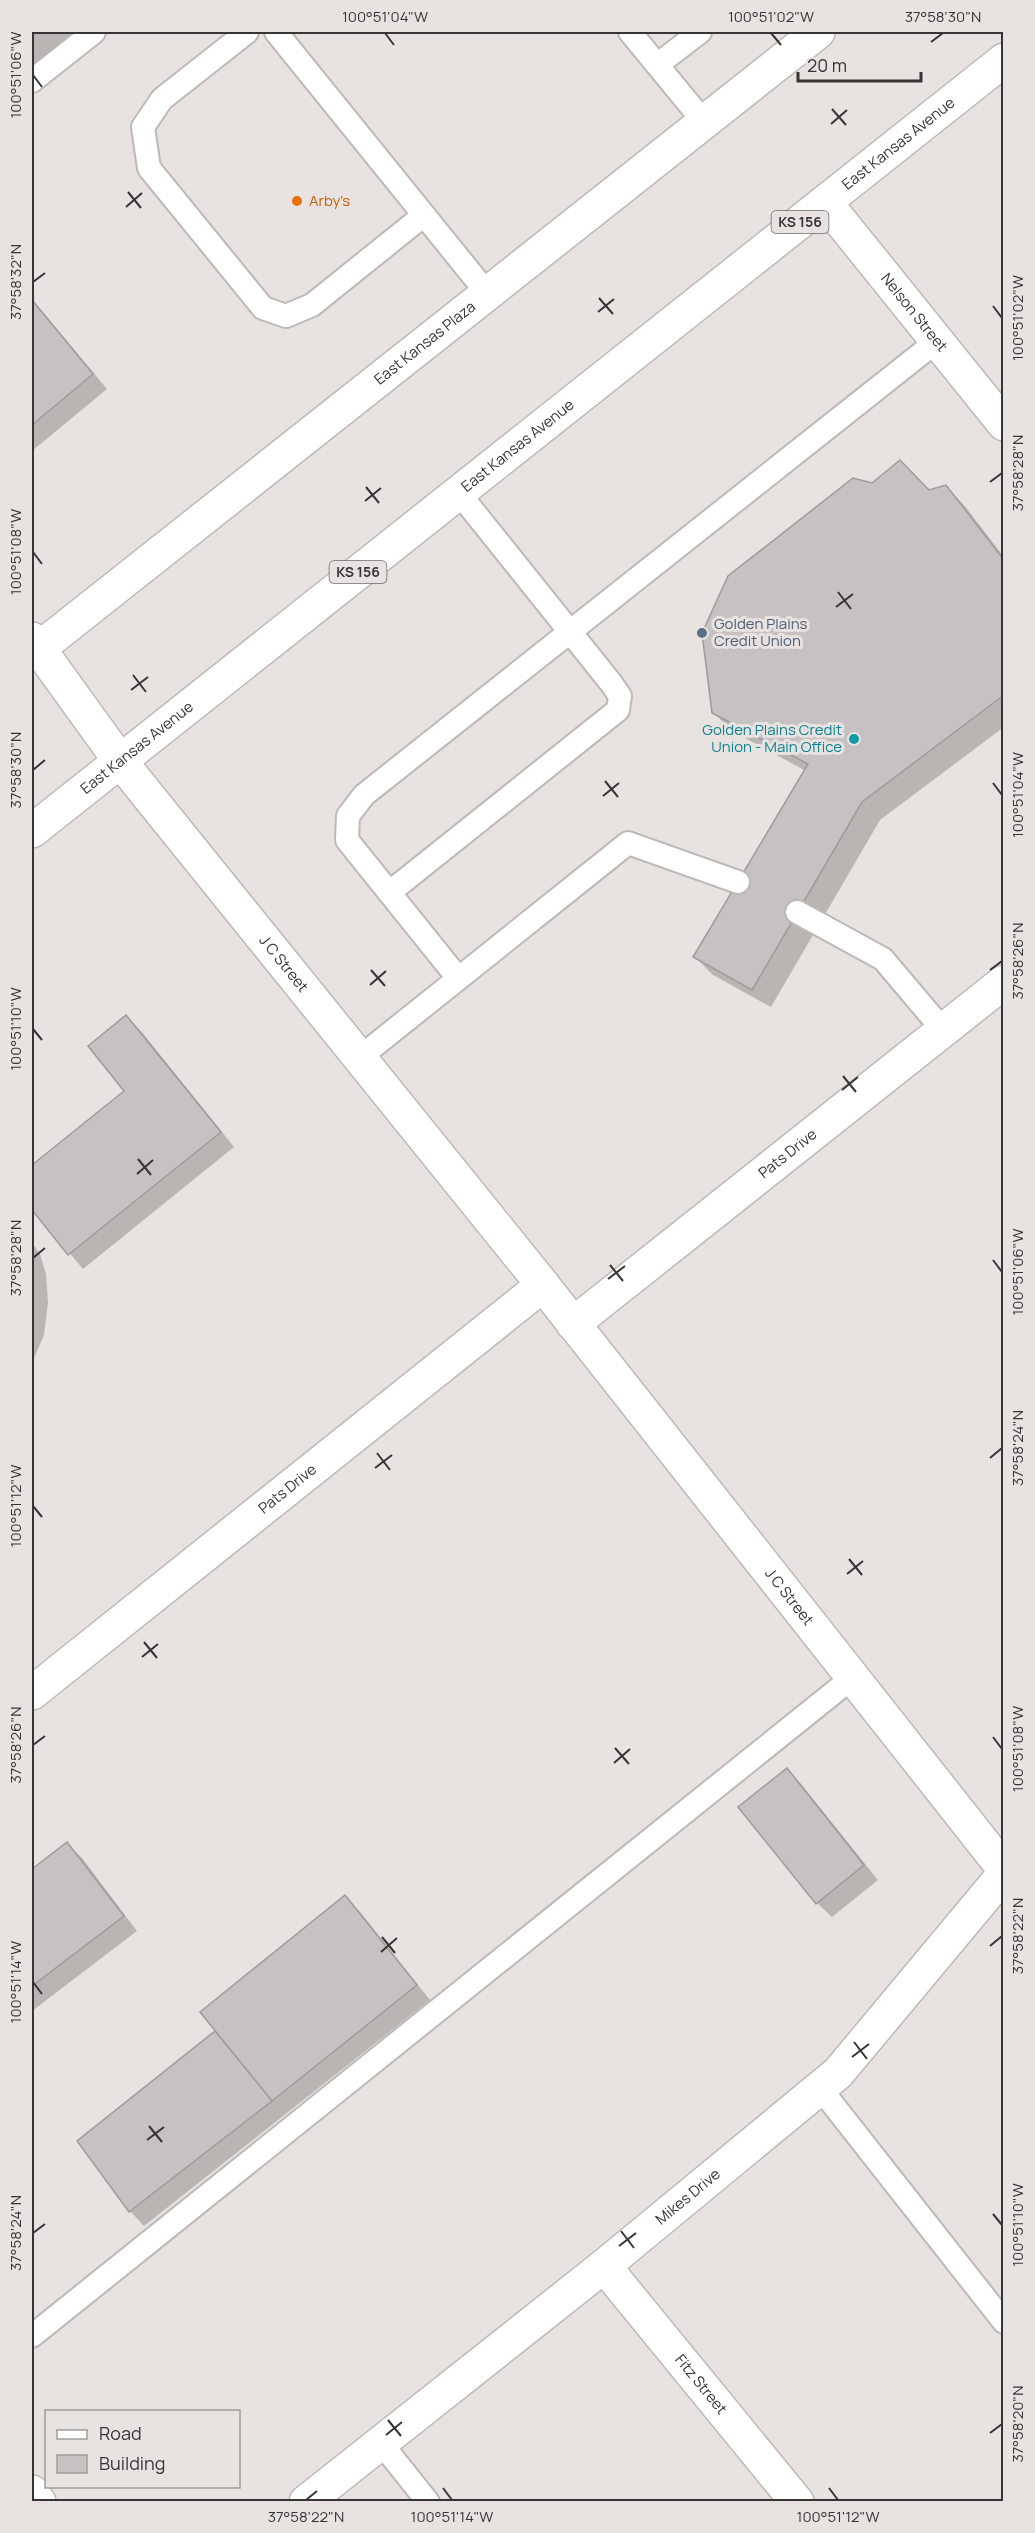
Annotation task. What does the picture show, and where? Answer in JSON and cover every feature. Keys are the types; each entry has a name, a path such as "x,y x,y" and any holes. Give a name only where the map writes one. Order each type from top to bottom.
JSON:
{"street":[{"name":"East Kansas Plaza","path":"34,647 818,32"},
{"name":"East Kansas Avenue","path":"32,831 1004,60"},
{"name":"Nelson Street","path":"825,202 1004,424"},
{"name":"J C Street","path":"34,647 120,761 543,1285 1004,1872"},
{"name":"Pats Drive","path":"573,1324 1004,982"},
{"name":"Pats Drive","path":"32,1693 543,1285"},
{"name":"Mikes Drive","path":"306,2502 604,2266 838,2073 1004,1872"},
{"name":"Fitz Street","path":"604,2266 797,2502"},
{"path":"32,2492 39,2502"}],"lane":[{"path":"32,81 94,32"},
{"path":"247,32 162,99 143,127 149,168 262,308 286,316 312,305 424,215"},
{"path":"276,32 487,293"},
{"path":"630,32 704,122"},
{"path":"657,65 700,32"},
{"path":"458,978 347,840 348,816 364,795 937,341"},
{"path":"390,892 618,710 620,696 458,492"},
{"path":"359,1058 628,843 738,882"},
{"path":"797,912 883,958 943,1030"},
{"path":"32,2336 852,1678"},
{"path":"820,2088 1004,2322"},
{"path":"381,2443 428,2502"}],"building":[{"path":"32,300 93,374 32,425"},
{"name":"Golden Plains Credit Union - Main Office","path":"900,460 929,490 946,485 1004,560 1004,695 862,802 752,990 693,957 808,764 712,713 702,633 728,576 853,478 872,483"},
{"path":"126,1015 221,1132 68,1255 32,1210 32,1165 124,1091 88,1046"},
{"path":"787,1768 864,1865 816,1904 738,1807"},
{"path":"67,1842 124,1916 32,1986 32,1869"},
{"path":"345,1895 417,1985 272,2101 200,2012"},
{"path":"215,2031 272,2101 129,2212 77,2141"}],"place":[{"name":"Arby's","path":"297,201"},
{"name":"Golden Plains Credit Union","path":"702,633"},
{"name":"Golden Plains Credit Union - Main Office","path":"854,739"}]}
